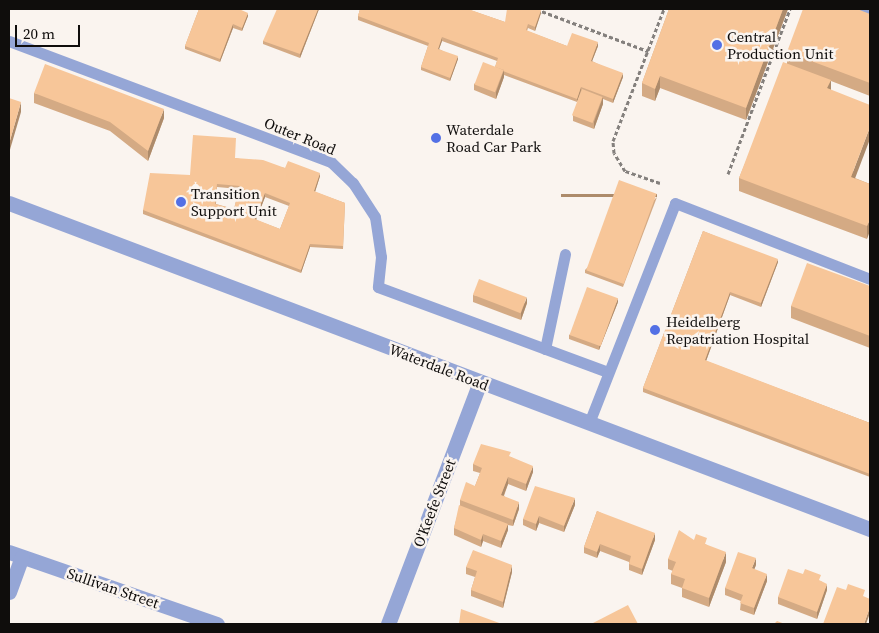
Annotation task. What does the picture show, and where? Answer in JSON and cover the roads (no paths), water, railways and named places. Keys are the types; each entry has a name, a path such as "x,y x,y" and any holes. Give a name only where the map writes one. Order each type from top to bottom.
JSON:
{"street":[{"name":"Waterdale Road","path":"9,203 870,529"},
{"name":"O'Keefe Street","path":"388,624 480,382"},
{"path":"9,592 15,555"},
{"name":"Sullivan Street","path":"15,555 217,624"}],"lane":[{"path":"862,9 870,12"},
{"name":"Outer Road","path":"9,41 330,162 353,183 375,217 381,257 378,287 608,372"},
{"path":"588,423 675,203 870,279"},
{"path":"545,349 565,254"}],"place":[{"name":"Central Production Unit","path":"717,45"},
{"name":"Waterdale Road Car Park","path":"436,138"},
{"name":"Transition Support Unit","path":"181,202"},
{"name":"Heidelberg Repatriation Hospital","path":"655,330"}]}
